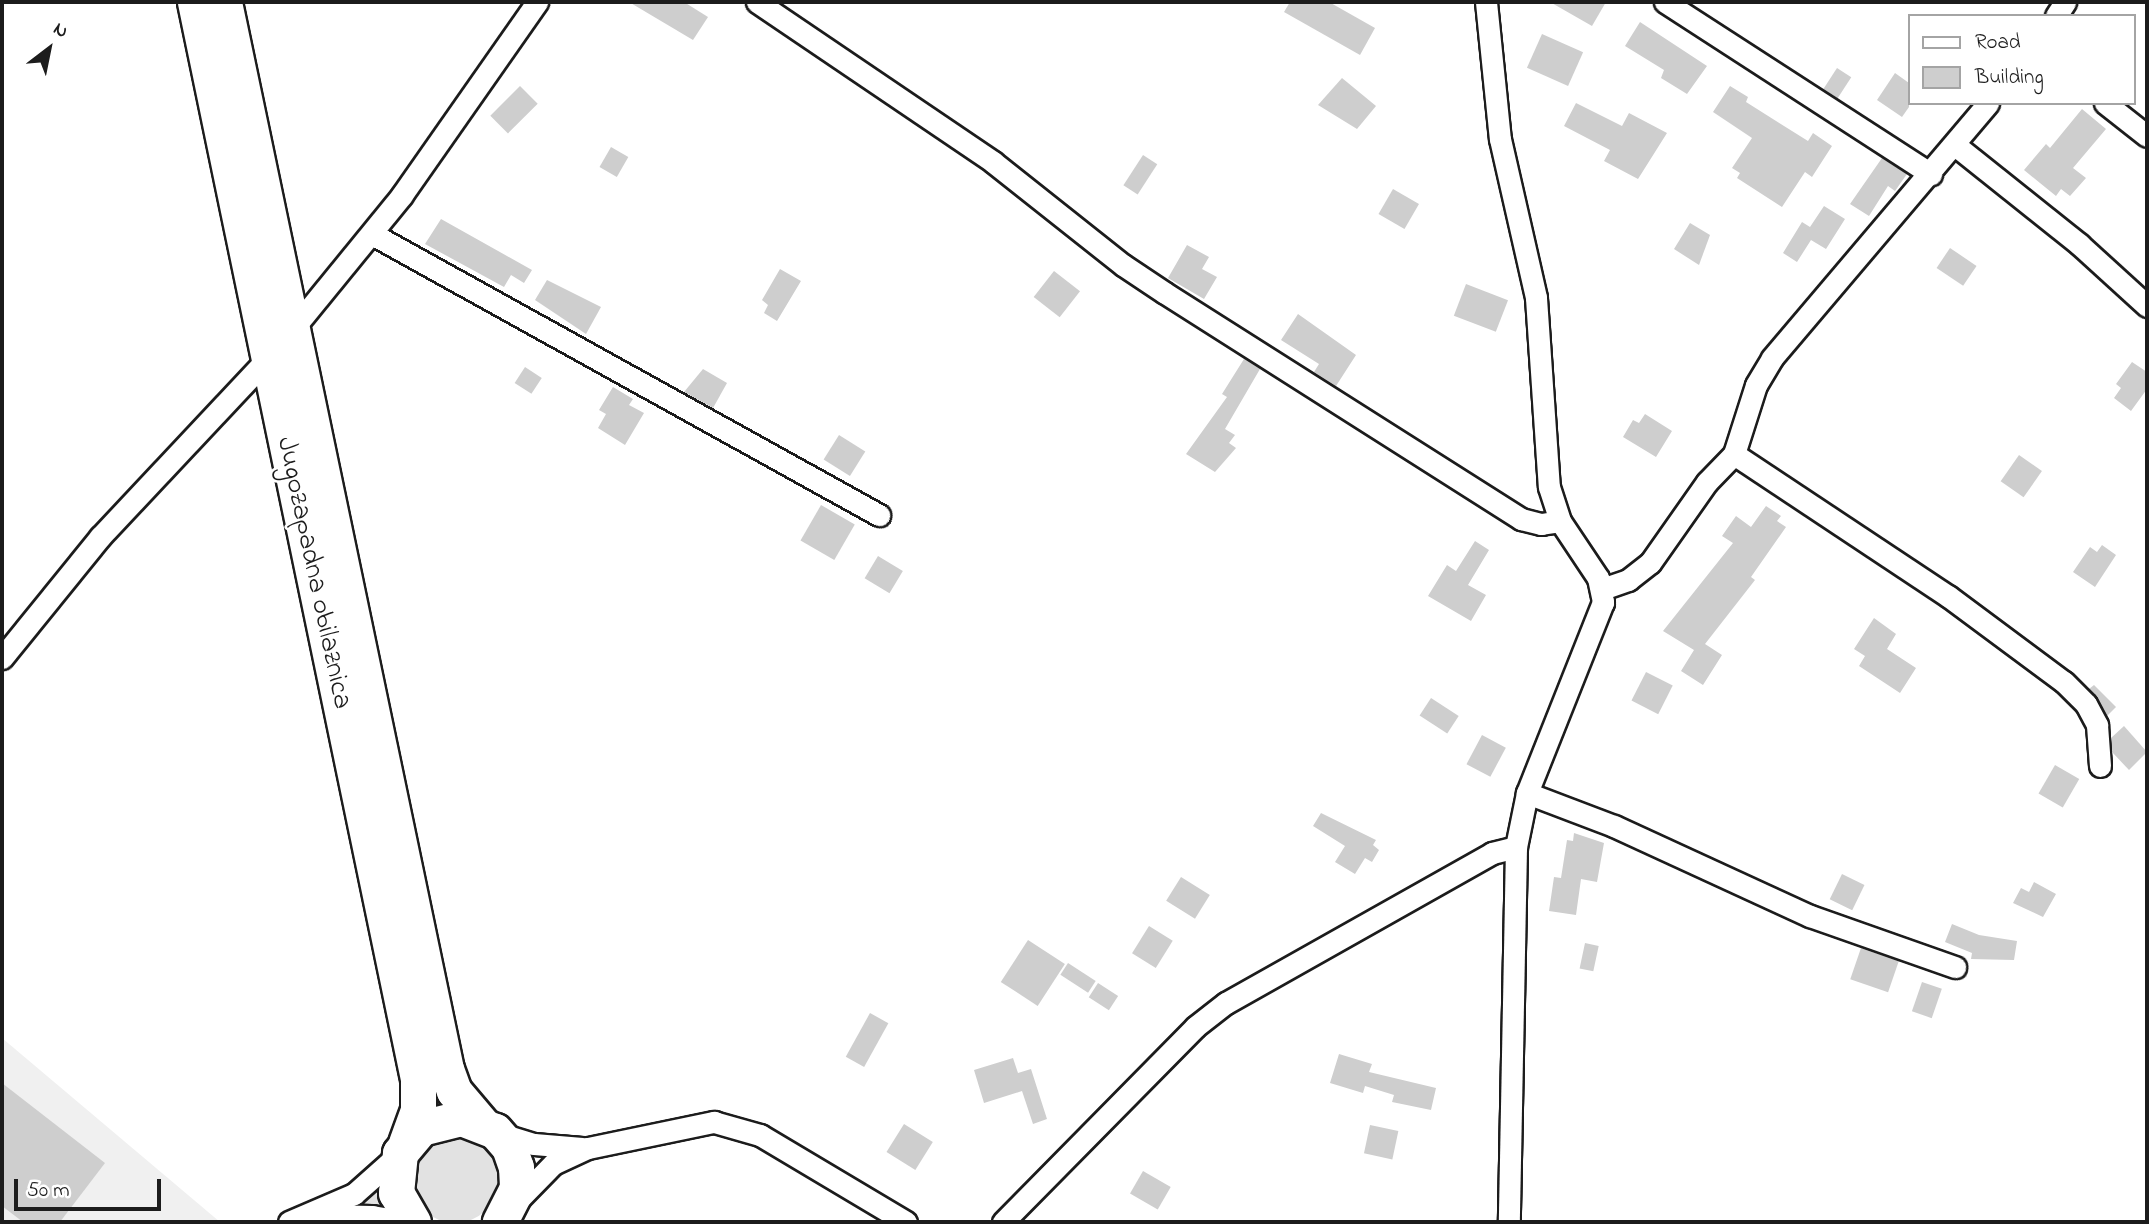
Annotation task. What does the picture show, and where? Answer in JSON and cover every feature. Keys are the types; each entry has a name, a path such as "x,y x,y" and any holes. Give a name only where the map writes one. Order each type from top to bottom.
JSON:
{"main road":[{"name":"Jugozapadna obilaznica","path":"195,2 418,1079 418,1110 403,1148 396,1193 413,1222"},
{"name":"Jugozapadna obilaznica","path":"224,2 446,1069 454,1091 509,1147 516,1167 517,1188 505,1215"},
{"path":"403,1148 440,1120 488,1127"}],"street":[{"path":"292,330 372,234 537,2"},
{"path":"757,2 993,162 1123,265 1165,293 1521,519 1541,524 1560,521"},
{"path":"1486,2 1500,139 1536,298 1546,471 1560,521 1589,560 1602,589 1603,602 1527,793 1516,847 1510,1222"},
{"path":"1665,2 1931,174"},
{"path":"1602,589 1628,580 1650,563 1707,482 1734,454 1756,385 1772,358 1931,174 1985,105"},
{"path":"2108,105 2147,136"},
{"path":"1955,145 2079,244 2147,306"},
{"path":"372,234 880,515"},
{"path":"2,658 100,537 269,358"},
{"path":"1734,454 1948,596 2064,682 2086,704 2097,725 2100,766"},
{"path":"1527,793 1614,826 1810,916 1955,967"},
{"path":"1003,1222 1195,1027 1226,1003 1492,853 1516,847"},
{"path":"505,1215 554,1164 587,1148 702,1123 737,1125 906,1222"},
{"path":"488,1127 534,1144 587,1148"},
{"path":"289,1222 314,1215 363,1188 403,1148"},
{"path":"314,1215 372,1216 405,1222"}],"shaded area":[{"path":"2,1038 220,1222 2,1222"},
{"path":"455,1137 479,1144 491,1156 498,1180 491,1204 479,1216 455,1223 431,1216 419,1204 412,1180 419,1156 431,1144"},
{"path":"378,1185 386,1210 366,1210 362,1194"}],"building":[{"path":"629,2 684,2 708,17 693,40"},
{"path":"1290,2 1329,2 1375,28 1360,55 1284,12"},
{"path":"1550,2 1606,2 1592,26"},
{"path":"1640,22 1707,66 1687,94 1661,78 1664,70 1625,46"},
{"path":"1542,34 1583,52 1568,86 1527,68"},
{"path":"1837,68 1851,77 1838,98 1823,89"},
{"path":"1895,73 1908,82 1909,107 1902,117 1877,100"},
{"path":"1342,78 1376,106 1357,129 1318,105"},
{"path":"520,86 538,104 508,133 490,116"},
{"path":"1730,86 1748,97 1746,102 1808,141 1813,133 1832,146 1812,177 1805,172 1782,207 1737,178 1740,173 1732,168 1752,138 1713,112"},
{"path":"1576,103 1622,126 1629,113 1667,133 1638,179 1604,161 1610,150 1564,126"},
{"path":"2082,109 2106,129 2073,168 2086,178 2070,196 2061,189 2056,196 2024,170 2046,144 2050,148"},
{"path":"611,147 628,157 617,177 600,167"},
{"path":"1143,155 1157,164 1138,194 1123,185"},
{"path":"1882,158 1907,174 1895,191 1888,186 1869,216 1850,204"},
{"path":"1393,189 1419,204 1404,229 1378,214"},
{"path":"1824,206 1845,219 1826,249 1811,240 1797,262 1783,253 1802,222 1810,227"},
{"path":"441,219 532,270 524,283 511,275 504,287 425,244"},
{"path":"1690,223 1710,235 1699,265 1674,249"},
{"path":"1187,245 1209,257 1202,269 1217,277 1204,299 1168,278"},
{"path":"1950,248 1977,266 1963,286 1937,268"},
{"path":"780,269 801,281 777,321 764,313 768,305 762,300"},
{"path":"1054,271 1080,291 1060,317 1034,297"},
{"path":"547,280 601,307 586,334 535,300"},
{"path":"1466,284 1508,300 1496,332 1454,316"},
{"path":"1298,314 1356,355 1336,386 1314,372 1319,364 1281,340"},
{"path":"1244,359 1260,369 1225,429 1235,435 1229,443 1236,448 1215,472 1186,454 1227,397 1222,394"},
{"path":"2132,362 2147,372 2147,389 2131,411 2114,398 2121,388 2116,384"},
{"path":"525,367 542,378 531,394 515,383"},
{"path":"703,369 727,383 713,408 684,392"},
{"path":"613,387 633,399 629,405 644,413 625,445 598,428 606,414 599,410"},
{"path":"1645,414 1672,431 1656,457 1623,437 1633,420 1639,423"},
{"path":"839,435 865,451 850,476 824,460"},
{"path":"2019,455 2042,471 2024,497 2001,481"},
{"path":"821,505 855,524 834,560 800,541"},
{"path":"1766,506 1781,516 1777,521 1786,527 1751,577 1755,580 1705,644 1722,655 1703,685 1681,671 1694,650 1663,631 1733,543 1722,536 1736,516 1751,527"},
{"path":"1475,541 1489,550 1468,585 1486,595 1471,621 1428,596 1447,565 1456,571"},
{"path":"2102,545 2116,555 2095,587 2073,572 2090,547 2097,552"},
{"path":"878,556 903,571 889,593 865,578"},
{"path":"1874,618 1896,634 1887,649 1916,668 1900,693 1859,666 1865,656 1854,649"},
{"path":"1646,672 1673,686 1658,714 1631,701"},
{"path":"2094,685 2116,707 2107,716 2089,689"},
{"path":"1431,698 1459,716 1447,734 1420,716"},
{"path":"2124,726 2147,752 2129,770 2112,752 2111,738"},
{"path":"1482,735 1506,748 1490,777 1467,764"},
{"path":"2055,765 2079,779 2063,808 2038,794"},
{"path":"1321,813 1376,840 1373,845 1379,850 1372,862 1365,858 1355,874 1335,862 1345,846 1313,826"},
{"path":"1574,833 1604,843 1597,882 1581,879 1576,915 1549,911 1554,877 1561,878 1567,840 1573,841"},
{"path":"1842,874 1864,885 1852,910 1830,899"},
{"path":"1181,877 1210,895 1195,919 1166,901"},
{"path":"2034,882 2056,894 2043,917 2013,903 2021,888 2029,892"},
{"path":"1952,924 1979,935 2017,941 2014,960 1971,959 1972,953 1945,942"},
{"path":"1149,926 1173,941 1156,968 1132,953"},
{"path":"1028,940 1065,964 1038,1006 1001,982"},
{"path":"1585,943 1599,946 1593,971 1580,968"},
{"path":"1861,948 1899,961 1888,992 1850,979"},
{"path":"1068,963 1096,981 1088,993 1060,975"},
{"path":"1922,982 1942,989 1932,1018 1912,1011"},
{"path":"1098,983 1118,996 1109,1010 1089,997"},
{"path":"870,1013 888,1023 864,1067 846,1057"},
{"path":"1339,1054 1372,1064 1369,1072 1436,1088 1431,1110 1392,1102 1394,1095 1365,1086 1363,1093 1330,1083"},
{"path":"1013,1058 1018,1073 1031,1069 1047,1119 1033,1124 1022,1091 984,1103 974,1070"},
{"path":"2,1083 105,1163 60,1222 23,1222 2,1206"},
{"path":"904,1124 933,1142 915,1170 887,1152"},
{"path":"1370,1125 1398,1131 1392,1159 1364,1153"},
{"path":"1143,1171 1171,1187 1158,1210 1130,1194"}]}
